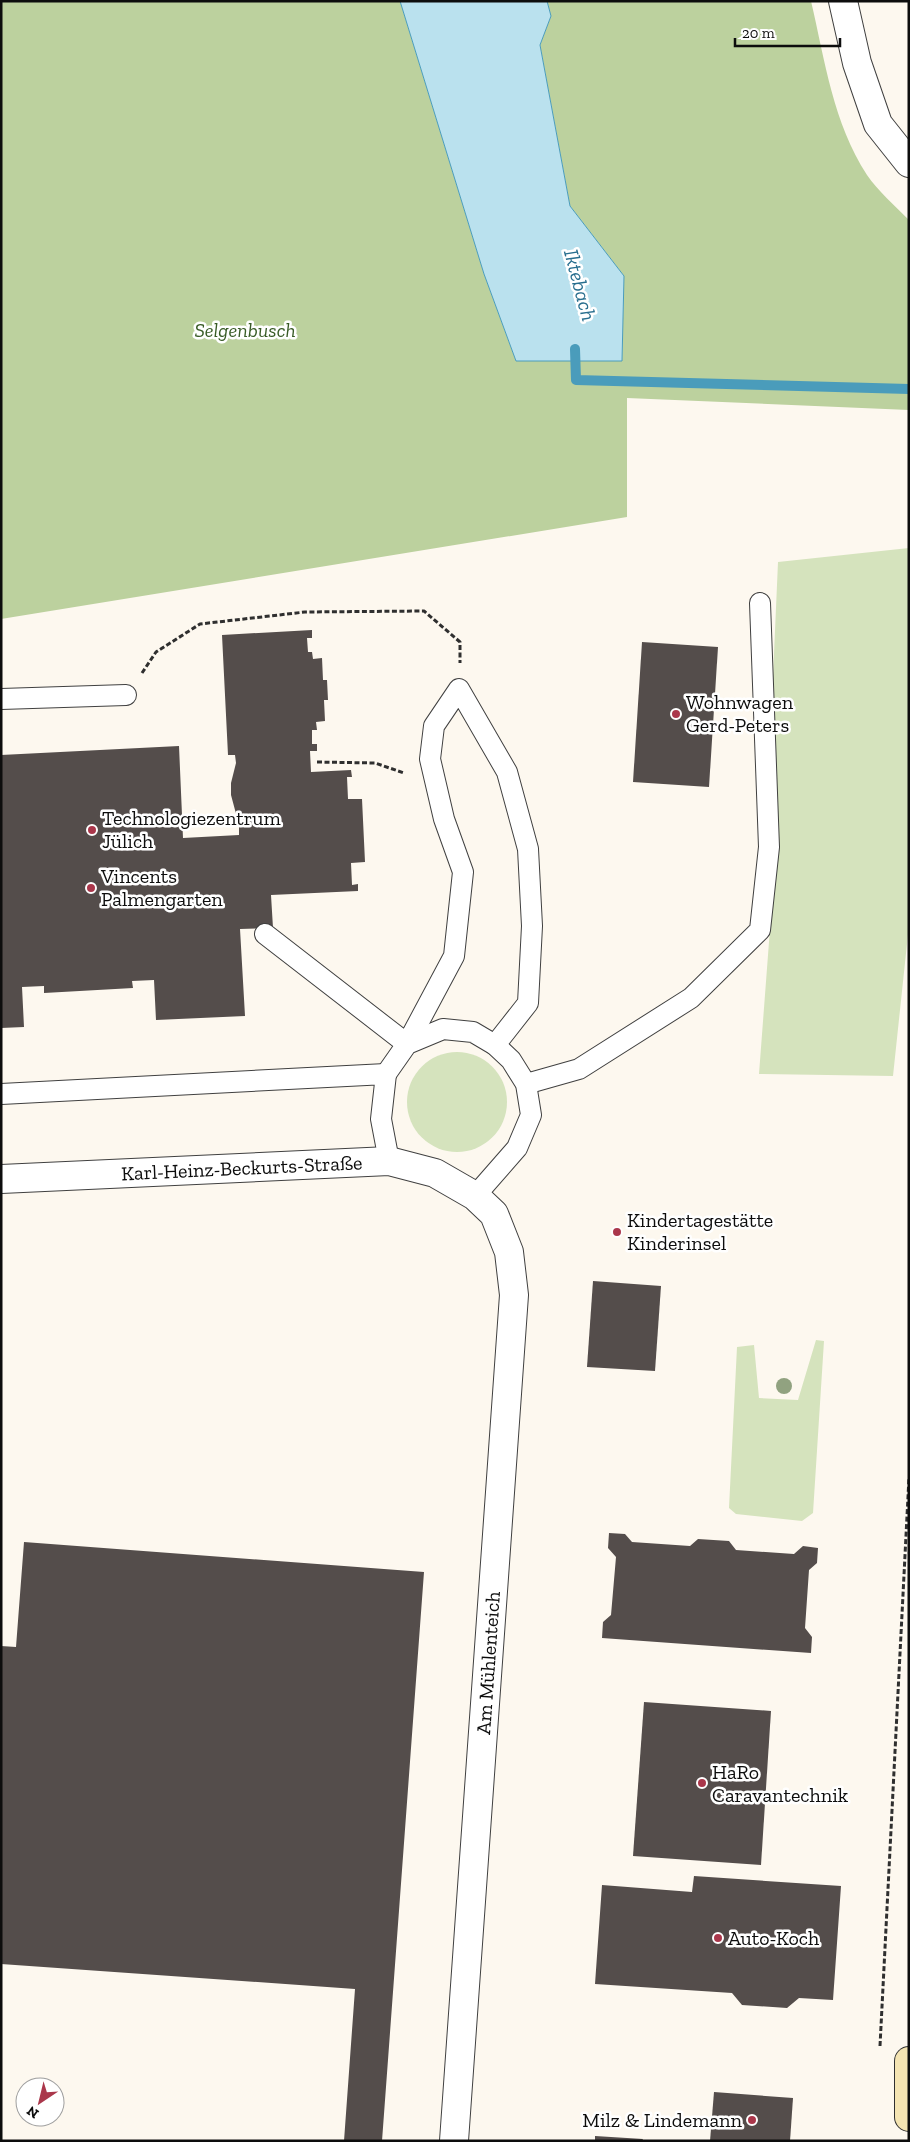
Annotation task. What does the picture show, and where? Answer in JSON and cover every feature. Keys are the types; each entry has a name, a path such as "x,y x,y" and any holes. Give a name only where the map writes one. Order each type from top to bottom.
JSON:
{"main road":[{"path":"909,2061 909,2118"}],"street":[{"path":"843,1 857,63 878,124 909,163"},
{"name":"Karl-Heinz-Beckurts-Straße","path":"1,1180 389,1161 435,1173 475,1196"},
{"name":"Am Mühlenteich","path":"454,2141 514,1296 510,1252 494,1214 475,1196"}],"lane":[{"path":"526,1084 579,1069 691,998 760,930 769,847 760,603"},
{"path":"389,1161 381,1119 386,1074 407,1044 454,956 462,872 444,819 430,759 434,726 459,689 507,772 528,850 532,926 528,1003 495,1045"},
{"path":"1,699 126,695"},
{"path":"265,934 407,1044"},
{"path":"407,1044 443,1029 473,1032 495,1045 511,1060 526,1084 531,1115 516,1148 475,1196"},
{"path":"1,1094 386,1074"}],"path":[{"path":"126,695 156,652 200,624 305,612 424,611 460,642 459,689"},
{"path":"318,762 375,762 436,784"},
{"path":"880,2054 909,1477"}],"green space":[{"name":"Selgenbusch","path":"1,1 400,1 484,274 516,361 622,361 624,276 570,206 540,45 551,16 547,1 811,1 838,113 855,155 871,181 909,220 909,410 627,398 627,517 1,619"},
{"path":"909,548 909,925 893,1076 759,1074 778,823 769,768 778,562"},
{"path":"457,1052 476,1056 492,1067 503,1083 507,1102 503,1121 492,1137 476,1148 457,1152 438,1148 422,1137 411,1121 407,1102 411,1083 422,1067 438,1056"},
{"path":"816,1340 824,1341 813,1513 802,1521 736,1514 729,1508 737,1347 754,1345 759,1398 798,1400"}],"water":[{"path":"400,1 547,1 551,16 540,45 570,206 624,276 622,361 516,361 484,274"}],"building":[{"name":"Technologiezentrum Jülich","path":"312,630 312,638 307,638 308,652 312,652 313,659 322,658 323,680 327,680 328,700 324,700 325,721 316,722 317,730 312,730 312,744 317,744 317,751 310,751 311,772 351,770 352,777 347,777 348,799 362,799 365,862 351,863 352,885 358,884 358,891 271,895 273,928 240,929 245,1016 156,1020 154,980 132,981 133,988 44,993 44,986 22,987 24,1027 1,1028 1,755 179,746 183,838 239,835 239,825 231,795 231,783 236,763 235,755 228,755 222,635"},
{"name":"Wohnwagen Gerd-Peters","path":"642,642 718,647 709,787 633,782"},
{"path":"593,1281 661,1286 655,1371 587,1367"},
{"path":"609,1533 625,1534 632,1542 690,1546 698,1539 729,1541 736,1550 794,1554 803,1546 818,1548 817,1563 809,1570 805,1628 812,1637 811,1653 602,1638 603,1622 611,1615 616,1557 608,1548"},
{"path":"24,1542 424,1572 382,2141 344,2141 355,1989 1,1964 1,1646 16,1647"},
{"name":"HaRo Caravantechnik","path":"644,1702 771,1711 761,1865 633,1856"},
{"name":"Auto-Koch","path":"694,1876 841,1886 833,2000 799,1998 787,2008 742,2005 732,1993 595,1984 602,1885 692,1892"},
{"name":"Milz & Lindemann","path":"714,2092 793,2098 790,2141 710,2141"},
{"name":"Milz & Lindemann","path":"595,2136 643,2139 642,2141 595,2141"}],"waterway":[{"name":"Iktebach","path":"575,349 576,380 909,389"}],"place":[{"name":"Wohnwagen Gerd-Peters","path":"676,714"},
{"name":"Technologiezentrum Jülich","path":"92,830"},
{"name":"Vincents Palmengarten","path":"91,888"},
{"name":"Kindertagestätte Kinderinsel","path":"617,1232"},
{"name":"HaRo Caravantechnik","path":"702,1783"},
{"name":"Auto-Koch","path":"718,1938"},
{"name":"Milz & Lindemann","path":"752,2120"}]}
